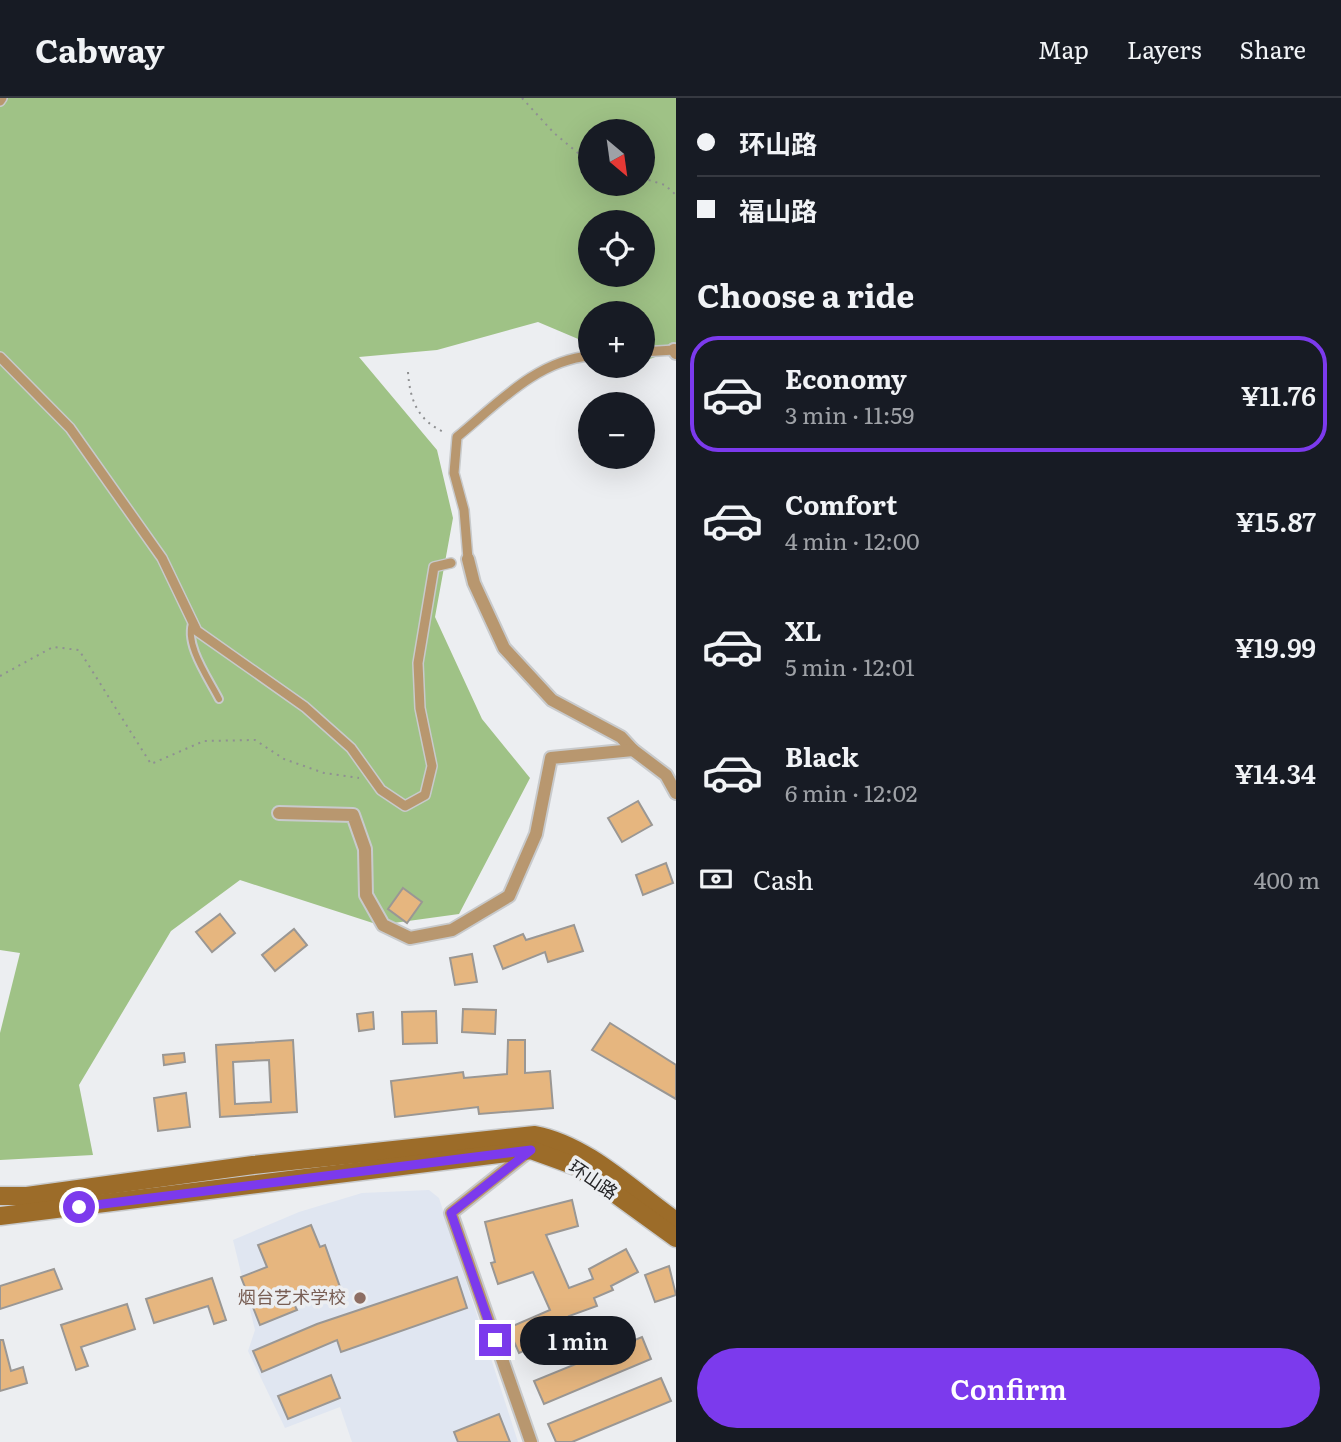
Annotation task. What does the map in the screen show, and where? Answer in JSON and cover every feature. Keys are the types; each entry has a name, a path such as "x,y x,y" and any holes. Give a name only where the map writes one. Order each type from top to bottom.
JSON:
{"main road":[{"name":"环山路","path":"0,1196 27,1196 253,1165 535,1135 564,1143 587,1157 676,1221"},
{"name":"环山路","path":"0,1216 531,1150 578,1167 676,1238"}],"street":[{"path":"655,352 675,351"},
{"path":"0,357 70,428 162,558 197,631 305,707 351,748 381,790 405,806 425,795 432,766 420,708 418,663 434,567 451,563"},
{"path":"578,357 569,358 534,375 457,437 454,473 464,510 468,559 474,583 505,648 552,700 621,737 633,750 666,775 676,793"},
{"path":"279,813 352,815 365,849 366,895 383,925 410,938 452,930 509,897 536,834 551,758 633,750"},
{"path":"531,1150 451,1213 531,1442"}],"lane":[{"path":"193,621 189,630 192,642 219,699"}],"path":[{"path":"522,98 554,133 578,153"},
{"path":"655,182 665,185 676,195"},
{"path":"408,372 410,396 429,426 457,437"},
{"path":"0,676 53,646 79,650 151,764 204,741 255,740 284,759 324,773 374,781"}],"shaded area":[{"name":"烟台艺术学校","path":"429,1190 439,1198 518,1442 352,1442 340,1407 285,1428 248,1351 255,1330 233,1240 299,1212 362,1193"}],"green space":[{"path":"0,98 676,98 676,349 655,357 655,301 578,301 578,339 538,322 437,350 359,357 437,450 453,518 435,617 482,719 530,778 459,914 379,925 240,880 171,931 79,1085 93,1155 0,1160 0,1033 20,953 0,950"}],"building":[{"path":"638,801 652,825 622,842 608,818"},
{"path":"666,863 673,883 643,895 636,875"},
{"path":"403,888 422,902 407,923 388,909"},
{"path":"220,914 235,933 212,952 196,932"},
{"path":"574,925 583,951 548,962 545,952 503,969 494,946 523,934 526,940"},
{"path":"294,929 307,945 275,971 262,955"},
{"path":"472,954 477,982 455,985 450,958"},
{"path":"463,1009 496,1010 495,1034 462,1032"},
{"path":"436,1011 437,1043 403,1044 402,1012"},
{"path":"373,1012 374,1029 359,1031 357,1014"},
{"path":"610,1023 676,1065 676,1099 592,1050"},
{"path":"293,1040 297,1112 220,1117 216,1045","holes":["269,1060 271,1102 235,1104 233,1062"]},
{"path":"508,1040 525,1040 525,1073 550,1071 553,1108 479,1114 478,1107 395,1117 391,1081 463,1072 464,1078 507,1074"},
{"path":"184,1053 185,1062 164,1065 163,1055"},
{"path":"186,1093 190,1127 158,1131 154,1098"},
{"path":"572,1200 578,1226 546,1235 569,1288 593,1279 589,1269 626,1249 638,1272 611,1286 613,1290 594,1298 597,1306 569,1316 575,1330 519,1353 508,1328 550,1310 533,1272 498,1284 491,1263 495,1262 485,1222"},
{"path":"311,1225 320,1247 325,1245 340,1287 294,1304 297,1310 260,1325 241,1277 267,1267 258,1245"},
{"path":"669,1266 676,1295 655,1302 645,1275"},
{"path":"54,1269 62,1289 0,1309 0,1286"},
{"path":"457,1277 467,1308 341,1352 337,1340 262,1372 253,1351 317,1324"},
{"path":"212,1278 226,1320 214,1324 208,1306 154,1323 146,1299"},
{"path":"127,1304 135,1329 81,1347 88,1366 76,1370 61,1325"},
{"path":"642,1337 651,1359 544,1404 534,1381"},
{"path":"0,1340 3,1340 11,1371 23,1367 27,1383 0,1391"},
{"path":"331,1375 340,1398 288,1419 278,1396"},
{"path":"661,1378 671,1401 572,1442 556,1442 548,1424"},
{"path":"499,1414 510,1442 458,1442 454,1432"}],"place":[{"name":"烟台艺术学校","path":"360,1298"}],"route":[{"path":"79,1207 531,1150 451,1213 495,1340"}]}
